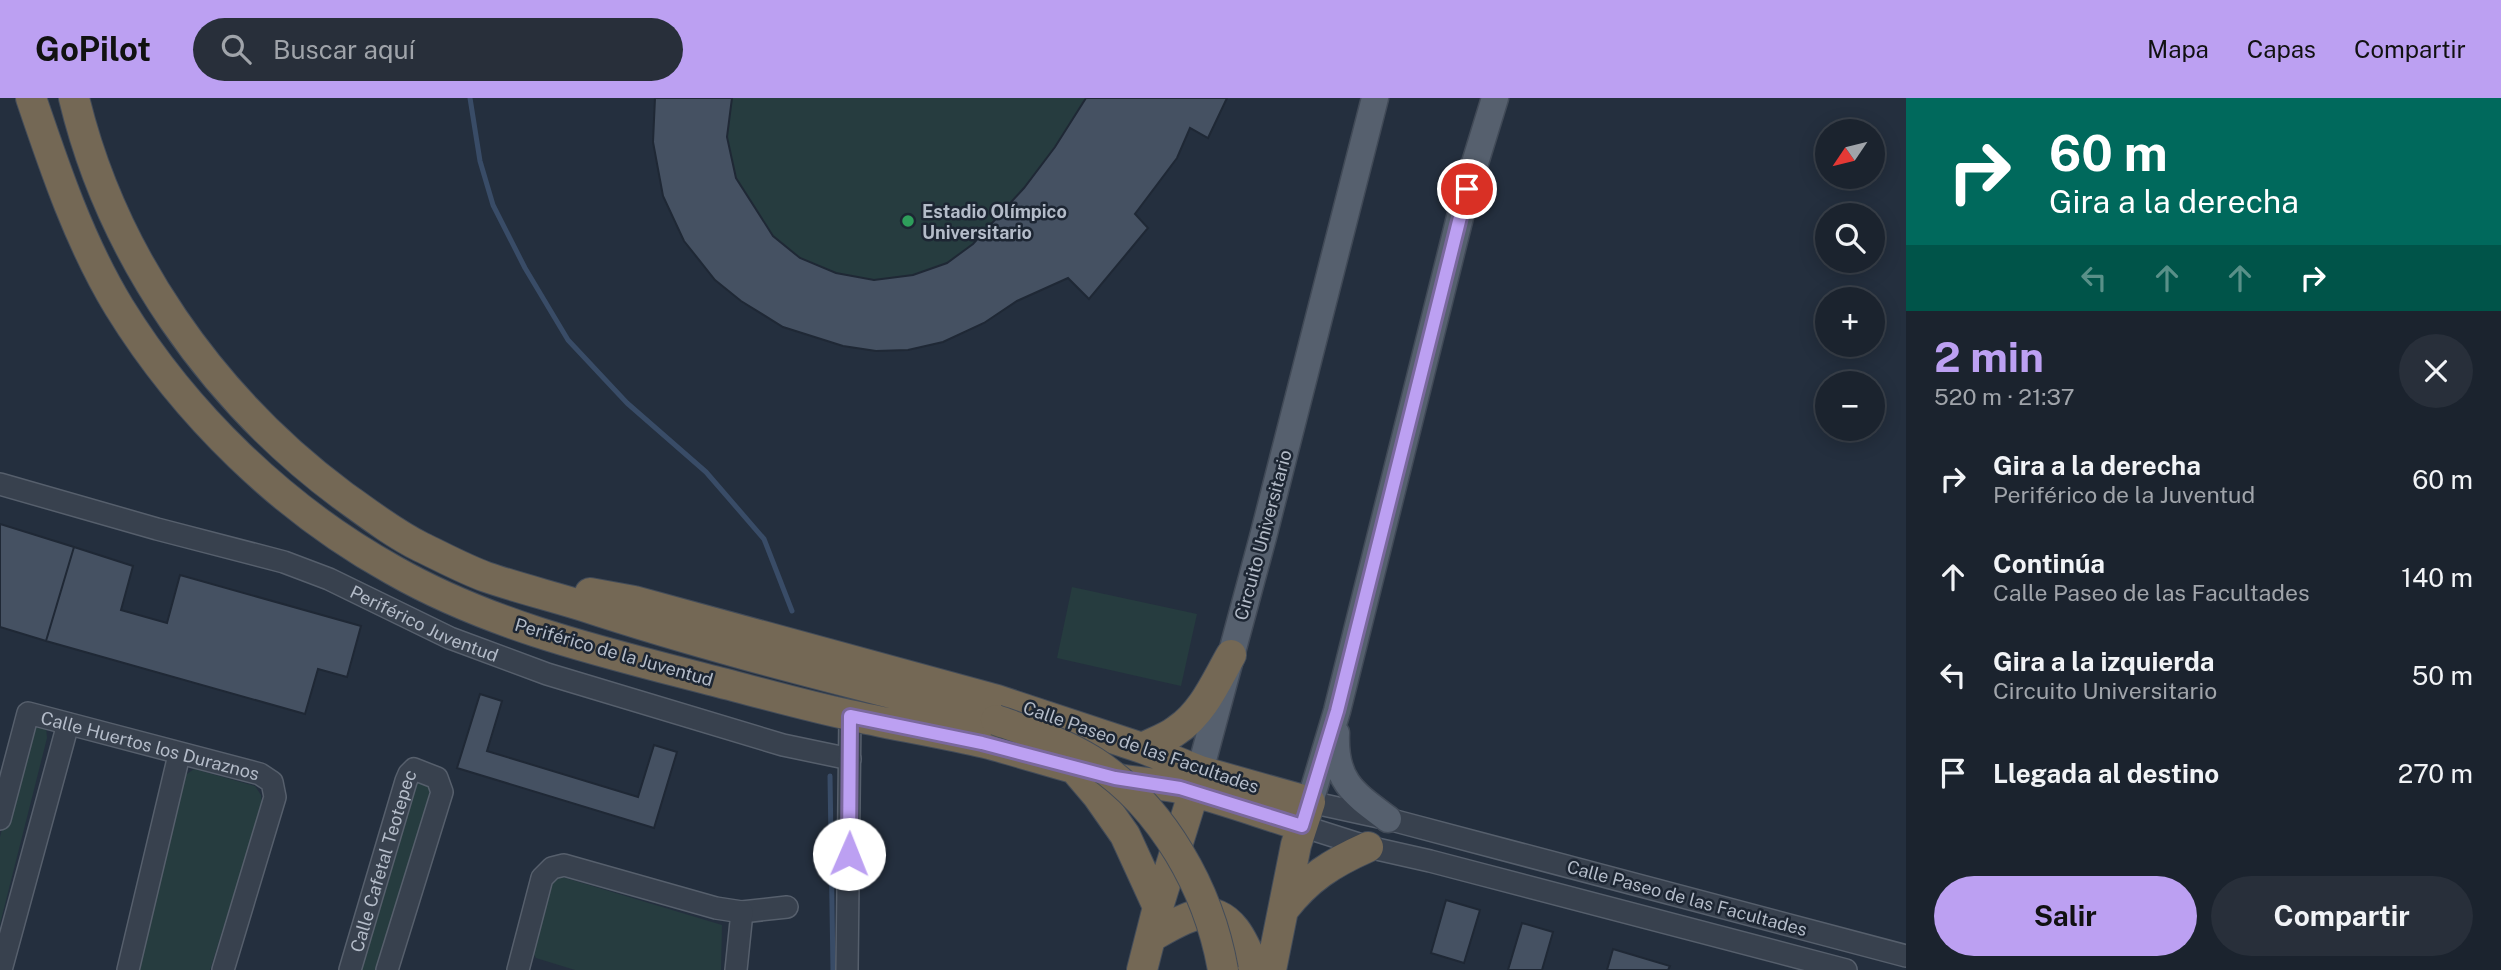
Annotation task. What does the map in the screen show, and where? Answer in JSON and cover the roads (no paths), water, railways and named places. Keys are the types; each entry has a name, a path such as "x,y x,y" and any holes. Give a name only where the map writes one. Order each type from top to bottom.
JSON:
{"highway":[{"name":"Periférico de la Juventud","path":"32,98 56,172 88,246 118,306 169,378 219,434 272,484 326,529 414,581 446,598 508,622 601,653 850,716 982,743 1115,778 1180,788 1196,781"},
{"name":"Periférico de la Juventud","path":"74,98 95,168 122,232 180,330 225,387 320,479 367,513 419,545 485,576 647,627 996,720 1044,737 1095,763 1133,794 1171,841 1199,891 1212,923 1223,970"},
{"name":"Calle Paseo de las Facultades","path":"537,592 569,592 634,601 998,700 1142,748 1196,781 1306,814"},
{"path":"1142,748 1176,731 1189,720 1202,705 1231,655"},
{"path":"1085,727 1088,744 1086,755 1078,769 1125,835 1158,907"},
{"name":"Circuito Universitario","path":"1143,970 1158,907 1196,781"},
{"path":"1270,970 1296,845 1306,814"},
{"path":"1283,910 1302,887 1332,864 1368,846"},
{"path":"1151,937 1197,914 1219,916 1239,934 1255,970"}],"main road":[{"name":"Circuito Universitario","path":"1196,781 1375,98"},
{"path":"1306,814 1337,711 1467,189 1495,98"},
{"path":"1337,711 1337,761 1344,780 1355,794 1388,819"}],"street":[{"name":"Periférico Juventud","path":"0,484 284,562 330,579 450,638 547,674 783,745 850,759"},
{"name":"Calle Huertos los Duraznos","path":"0,819 28,713 260,775 272,782 275,797 226,969"},
{"path":"847,970 850,716"},
{"path":"1,970 68,724"},
{"path":"128,970 179,755"},
{"name":"Calle Cafetal Teotepec","path":"350,970 406,781 414,769 437,778 442,792 387,970"},
{"name":"Calle Paseo de las Facultades","path":"1306,814 1388,819 1901,960"},
{"name":"Calle Paseo de las Facultades","path":"1306,814 1368,846 1846,970"},
{"path":"521,969 542,878 558,866 564,865 716,908 741,912 787,907"},
{"path":"736,970 741,912"}],"waterway":[{"path":"470,98 480,161 493,205 525,268 568,340 627,403 706,472 764,539 792,611"},
{"path":"830,776 833,970"}],"place":[{"name":"Estadio Olímpico Universitario","path":"908,221"}]}
